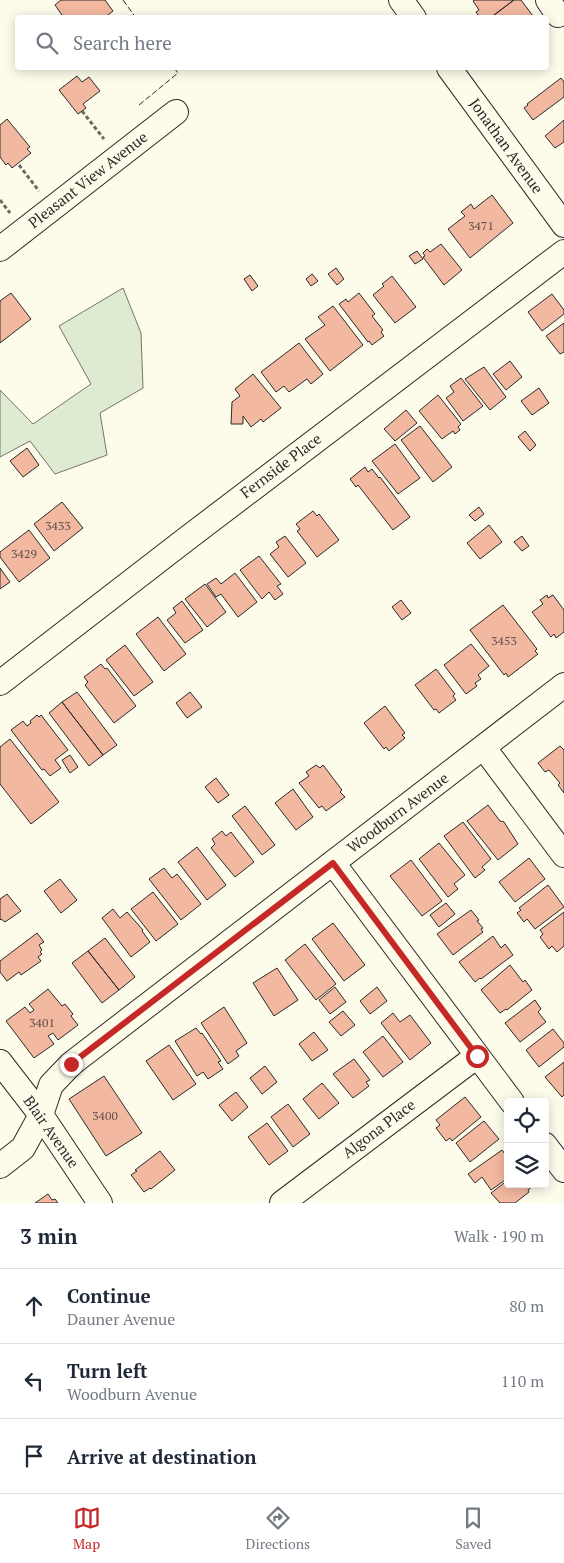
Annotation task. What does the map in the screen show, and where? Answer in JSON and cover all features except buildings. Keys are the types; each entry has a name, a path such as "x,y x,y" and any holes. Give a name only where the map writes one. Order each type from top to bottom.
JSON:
{"street":[{"name":"Jonathan Avenue","path":"450,70 564,225"},
{"name":"Pleasant View Avenue","path":"0,249 176,112"},
{"name":"Fernside Place","path":"0,683 564,252"},
{"name":"Woodburn Avenue","path":"0,1166 23,1148 41,1115 51,1085 71,1064 564,686"},
{"path":"484,748 564,855"},
{"path":"333,863 509,1098"},
{"name":"Algona Place","path":"282,1203 477,1056"},
{"name":"Blair Avenue","path":"0,1062 41,1115 100,1203"},
{"path":"549,1150 564,1170"}],"path":[{"path":"82,111 104,139"},
{"path":"19,165 52,208"}],"green space":[{"path":"123,288 141,333 143,388 100,413 107,455 55,474 30,441 0,457 0,390 33,424 91,384 59,326"}],"fence":[{"path":"123,0 134,15"},
{"path":"139,105 178,73 176,70"}],"route":[{"path":"71,1064 333,863 477,1056"}]}
